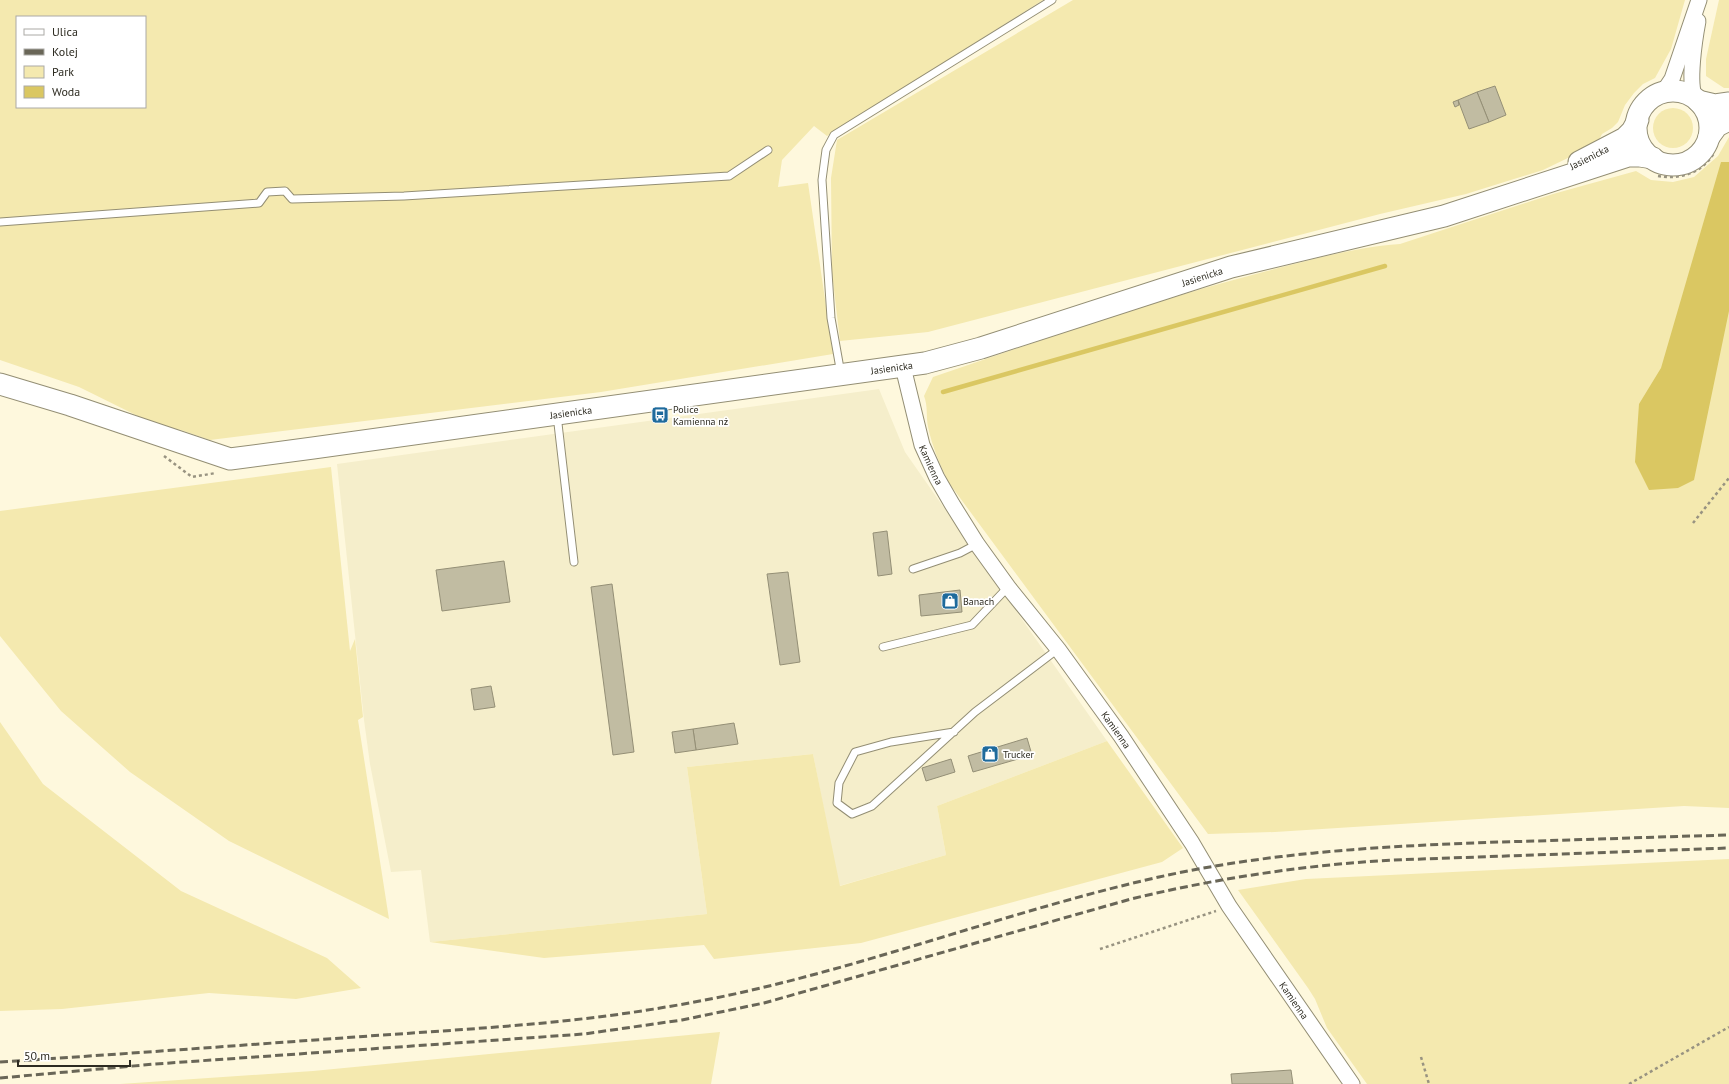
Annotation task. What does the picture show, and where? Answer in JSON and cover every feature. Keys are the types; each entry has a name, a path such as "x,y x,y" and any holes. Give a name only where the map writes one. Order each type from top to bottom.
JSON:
{"main road":[{"path":"1729,103 1715,105 1697,100 1679,92 1667,92 1658,95 1644,106 1638,120 1637,130 1639,142 1646,152 1653,158 1670,164 1685,163 1700,153 1717,126 1729,120"},
{"path":"1697,100 1706,110 1709,119 1709,137"},
{"name":"Jasienicka","path":"1534,186 1625,138 1632,131 1638,120"},
{"name":"Jasienicka","path":"0,384 70,405 230,459 841,374 903,367 981,348 1231,267 1444,216 1628,156 1653,158"}],"street":[{"path":"1658,95 1666,88 1672,79 1699,0"},
{"path":"1697,100 1692,91 1692,78 1696,31 1702,0"},
{"name":"Kamienna","path":"903,367 922,445 937,478 976,544 1008,587 1058,649 1125,742 1192,843 1229,906 1352,1084"}],"lane":[{"path":"841,374 831,318 822,180 826,150 834,135 1052,0"},
{"path":"0,222 259,203 267,192 285,192 292,200 404,196 729,176 768,150"},
{"path":"557,413 574,562"},
{"path":"913,569 960,553 976,544"},
{"path":"883,647 972,624 1008,587"},
{"path":"954,732 891,742 855,752 839,782 837,803 852,814 872,806 954,732 975,712 1058,649"}],"path":[{"path":"1693,523 1729,478"},
{"path":"1100,949 1229,906"},
{"path":"1629,1084 1729,1027"},
{"path":"1421,1057 1429,1084"}],"shaded area":[{"path":"879,389 905,452 1107,741 937,806 946,855 839,886 813,754 687,767 707,914 430,942 421,870 391,872 370,764 364,720 337,464"}],"green space":[{"path":"0,0 1043,0 827,136 814,126 782,160 778,187 808,183 833,354 601,392 210,440 181,430 156,425 79,387 0,360"},
{"path":"1073,0 1685,0 1671,49 1655,78 1643,84 1634,93 1625,105 1618,122 1602,134 1597,144 1543,170 1466,194 1380,214 928,332 840,341 832,273 831,178 837,140"},
{"path":"1719,0 1729,0 1729,88 1724,88 1706,76 1706,59"},
{"path":"1673,108 1681,110 1687,114 1691,120 1693,128 1691,136 1687,142 1681,146 1673,148 1665,146 1659,142 1655,136 1653,128 1655,120 1659,114 1665,110"},
{"path":"1729,137 1729,808 1684,806 1275,832 1208,834 949,483 942,469 928,427 924,396 933,377 1099,321 1225,282 1333,254 1400,244 1553,194 1636,171 1651,180 1673,182 1694,177 1718,156"},
{"path":"331,467 350,651 355,639 363,717 358,720 389,919 229,841 130,772 61,711 0,636 0,511"},
{"path":"0,722 43,784 181,891 327,958 361,988 296,999 209,993 62,1009 0,1011"},
{"path":"1107,741 1183,848 1162,862 861,943 714,959 704,945 544,958 430,942 707,914 687,767 813,754 840,886 946,855 937,806"},
{"path":"1729,859 1729,1084 1367,1084 1327,1028 1315,999 1308,988 1238,890 1306,879"},
{"path":"720,1032 711,1084 120,1084 313,1071"}],"water":[{"path":"1721,162 1729,162 1729,311 1694,480 1678,488 1649,490 1635,462 1639,404 1661,368"}],"building":[{"path":"1495,86 1506,115 1489,122 1477,92"},
{"path":"1477,92 1489,122 1469,129 1458,100"},
{"path":"1458,100 1459,105 1455,107 1453,102"},
{"path":"887,531 892,574 878,576 873,533"},
{"path":"504,561 510,602 442,611 436,570"},
{"path":"788,572 800,662 780,665 767,574"},
{"path":"612,584 634,752 613,755 591,587"},
{"path":"960,590 962,612 921,616 919,595"},
{"path":"491,686 495,707 474,710 471,689"},
{"path":"734,723 738,744 696,750 693,729"},
{"path":"693,729 696,750 675,753 672,732"},
{"path":"1027,738 1032,755 973,772 968,756"},
{"path":"951,759 955,772 926,781 922,768"},
{"path":"1291,1070 1293,1084 1232,1084 1231,1074"}],"waterway":[{"path":"943,392 1385,266"}],"railway":[{"path":"0,1062 518,1025 629,1013 729,995 791,980 853,964 1036,909 1159,877 1201,868 1286,856 1372,848 1414,846 1729,835"},
{"path":"0,1078 155,1064 584,1034 682,1020 764,1003 1131,899 1196,885 1295,869 1394,860 1729,848"}],"place":[{"name":"Police Kamienna nż","path":"660,415"},
{"name":"Banach","path":"950,601"},
{"name":"Trucker","path":"990,754"}]}
